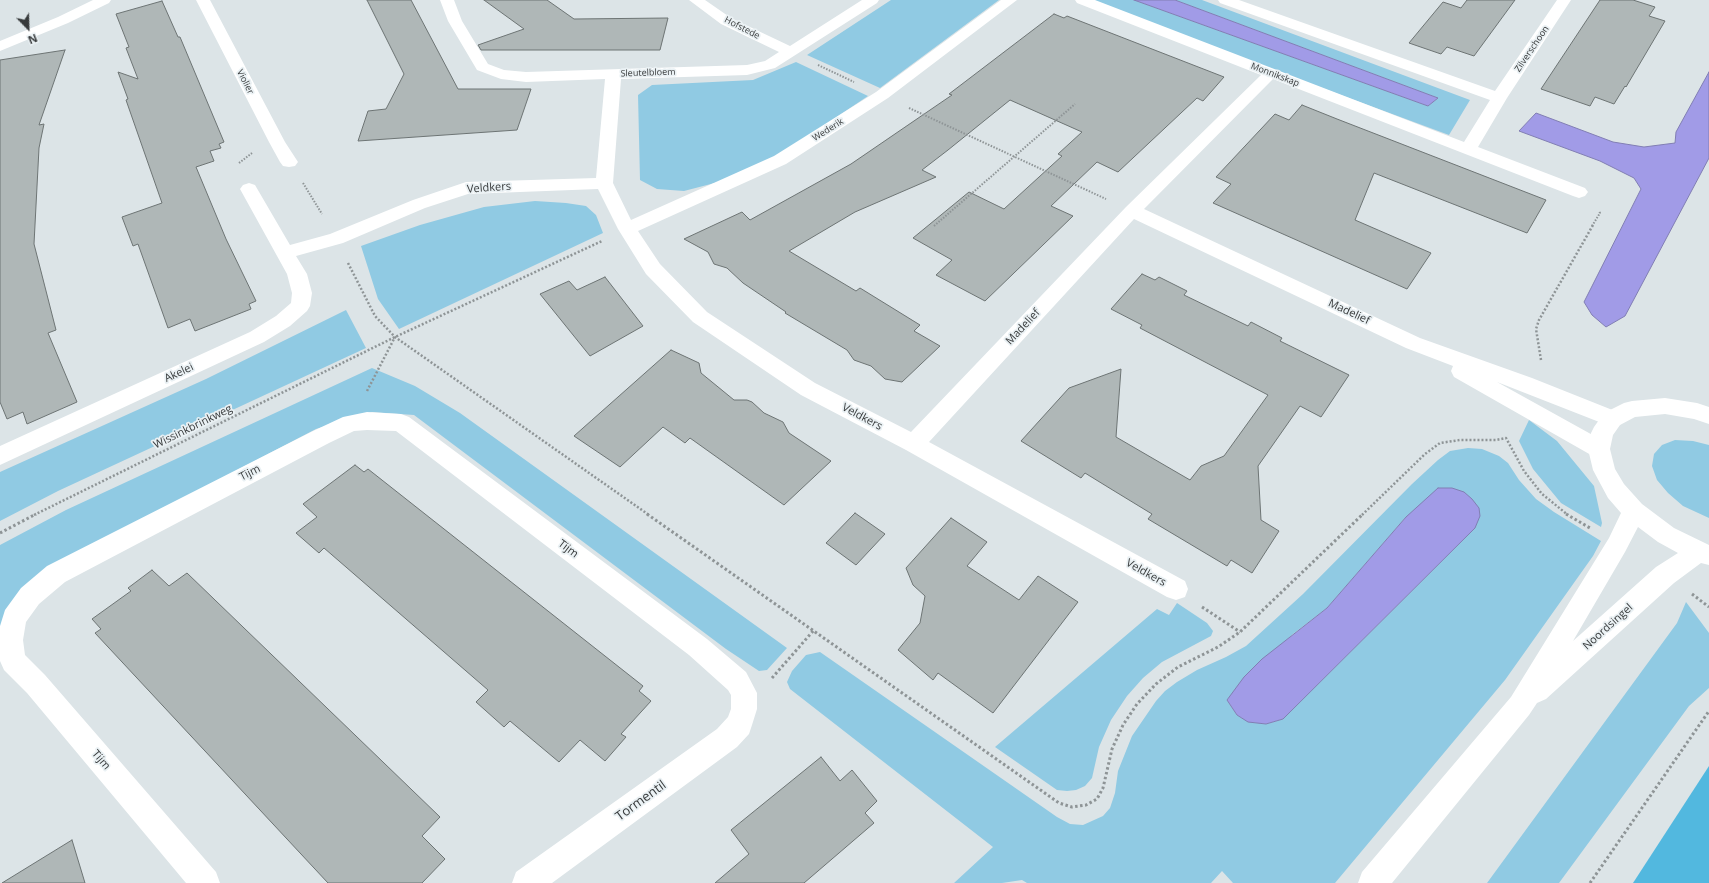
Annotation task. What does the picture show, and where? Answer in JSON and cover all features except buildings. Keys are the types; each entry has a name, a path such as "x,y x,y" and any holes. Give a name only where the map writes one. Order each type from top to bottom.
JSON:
{"street":[{"path":"0,46 63,20 104,0"},
{"name":"Violier","path":"203,0 276,142 289,162"},
{"name":"Sleutelbloem","path":"447,0 455,21 482,67 501,74 526,77 747,70 770,65 872,0"},
{"name":"Hofstede","path":"696,0 726,21 791,52"},
{"name":"Wederik","path":"627,229 780,160 882,95 1010,0"},
{"name":"Monnikskap","path":"1082,0 1270,74 1469,148 1579,192"},
{"path":"1225,0 1499,98 1469,148"},
{"name":"Zilverschoon","path":"1499,98 1564,0"},
{"name":"Madelief","path":"914,444 1132,211 1270,74"},
{"path":"604,183 613,75"},
{"name":"Veldkers","path":"336,239 419,204 466,188 604,183 627,229 653,268 700,316 808,389 914,444 1176,589"},
{"name":"Akelei","path":"0,456 257,337 283,320 300,306 302,292 297,274 249,189"},
{"name":"Madelief","path":"1132,211 1413,343 1525,384 1612,419"},
{"path":"285,252 336,239"},
{"name":"Madelief","path":"1413,343 1514,402 1599,449"},
{"path":"1704,553 1666,535 1634,511 1616,490 1604,470 1599,449 1602,433 1612,419 1632,409 1664,406 1705,408"},
{"name":"Tijm","path":"205,883 36,684 13,661 10,640 14,618 30,596 56,574 321,437 351,423 367,421 401,423 698,647 738,681 744,693 744,709"},
{"name":"Noordsingel","path":"1520,706 1617,545 1634,511"},
{"name":"Noordsingel","path":"1374,883 1520,706 1665,575 1704,553"},
{"name":"Tormentil","path":"527,883 727,738 739,725 744,709"}],"path":[{"path":"791,52 1132,211"},
{"path":"934,226 1075,104"},
{"path":"289,162 306,187 336,239 375,316 395,337 1059,802 1072,807 1086,805 1097,799 1103,788 1112,749 1123,725 1137,704 1156,684 1178,667 1218,647 1240,632 1425,454 1440,443 1460,440 1496,440 1506,438"},
{"path":"1525,384 1542,359 1536,329 1539,320 1600,213 1598,205 1579,192"},
{"name":"Wissinkbrinkweg","path":"0,534 61,501 395,337 627,229"},
{"path":"351,423 395,337"},
{"path":"1514,402 1506,438 1524,471 1542,494 1566,514 1617,545"},
{"path":"1665,575 1709,607"},
{"path":"1176,589 1240,632"},
{"path":"744,709 814,630"},
{"path":"1590,883 1709,711"}],"shaded area":[{"path":"891,0 999,0 880,88 807,55"},
{"path":"1084,0 1134,0 1428,106 1438,98 1175,0 1202,0 1470,100 1449,135"},
{"path":"1134,0 1175,0 1438,98 1428,106"},
{"path":"796,62 868,96 753,173 684,191 657,189 640,180 638,95 652,85 753,80"},
{"path":"1709,72 1709,158 1625,316 1606,327 1592,315 1584,302 1641,189 1634,178 1600,161 1519,131 1536,113 1613,142 1644,147 1675,143 1676,132"},
{"path":"535,201 586,206 596,215 603,233 399,329 378,299 361,246 420,225 484,207"},
{"path":"346,310 366,348 58,491 0,521 0,472 206,379"},
{"path":"372,368 415,386 460,413 787,648 767,670 759,671 726,649 414,415 372,412 316,429 51,567 0,627 0,545 66,510"},
{"path":"1529,420 1557,441 1594,486 1602,523 1601,527 1561,503 1533,469 1519,441"},
{"path":"1675,440 1693,441 1709,445 1709,518 1683,506 1668,493 1657,480 1652,466 1654,454 1662,445"},
{"path":"1468,448 1482,449 1499,456 1508,463 1519,480 1536,499 1601,541 1593,556 1505,680 1335,883 1233,883 1222,871 1211,883 1027,883 1022,880 1002,883 954,883 993,847 790,689 787,682 792,671 806,655 820,652 1057,817 1070,824 1083,825 1103,816 1110,808 1115,793 1118,771 1132,736 1156,701 1165,691 1197,670 1246,646 1303,594 1412,484 1450,451","holes":["1406,517 1475,528 1283,719 1266,724 1248,721 1237,715 1227,700 1293,634 1327,608"]},
{"path":"1438,488 1452,488 1464,492 1472,499 1479,508 1480,516 1475,528 1283,719 1266,724 1248,722 1237,715 1227,700 1244,677 1262,659 1327,608 1406,517"},
{"path":"1686,602 1709,633 1709,688 1689,706 1559,883 1487,883 1677,623"},
{"path":"1177,603 1207,623 1213,631 1211,636 1162,662 1143,678 1127,696 1111,720 1099,747 1092,778 1085,786 1076,790 1057,790 995,747 1157,609 1169,615"},
{"path":"1709,766 1709,883 1633,883"}]}
